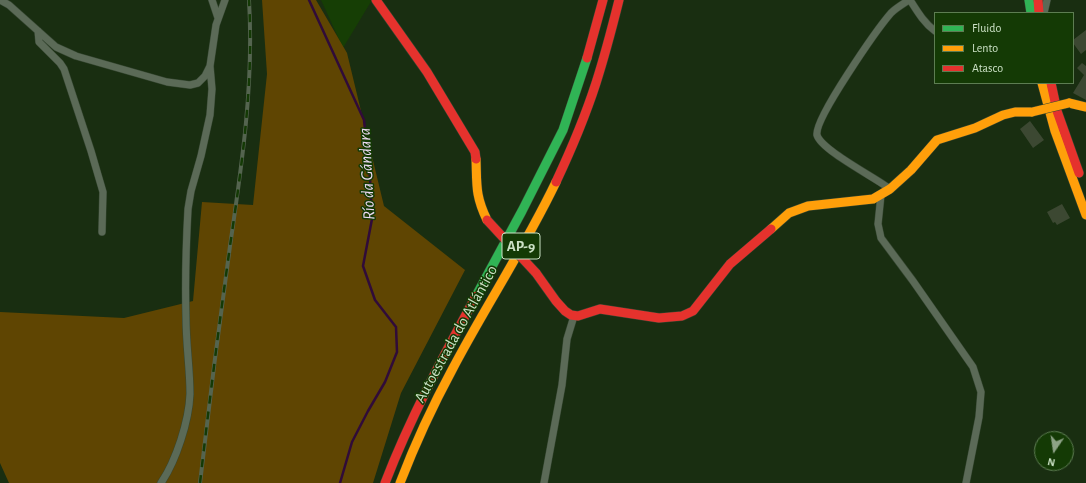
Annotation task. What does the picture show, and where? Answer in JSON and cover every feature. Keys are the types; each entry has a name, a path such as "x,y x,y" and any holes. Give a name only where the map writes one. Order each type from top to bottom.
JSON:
{"main road":[{"path":"376,0 427,72 475,152 477,164 476,186 480,205 487,220 542,280 558,306 574,316 599,309 651,318 685,316 693,311 730,264 789,213 808,206 872,199 890,189 911,170 937,140 975,128 1003,115 1015,112 1032,112 1069,103 1086,108"},
{"name":"Autoestrada do Atlántico","path":"385,483 399,446 438,366 522,211 563,130 587,59 603,0"},
{"name":"Autoestrada do Atlántico","path":"400,483 422,429 450,372 527,236 569,154 601,68 619,0"},
{"path":"1029,0 1030,12"},
{"path":"1038,0 1039,12"},
{"path":"1042,84 1055,130 1086,215"},
{"path":"1051,84 1057,111 1086,193"}],"street":[{"path":"0,0 9,5 56,47 76,56 177,84 190,85 198,83 205,76 210,66"},
{"path":"212,0 218,18"},
{"path":"161,483 170,469 183,433 189,405 186,320 188,209 192,187 206,139 212,89 210,66 216,25 225,0"},
{"path":"890,189 848,161 837,156 820,140 817,135 817,130 826,110 863,50 893,11 909,0 934,30"},
{"path":"1044,12 1047,0"},
{"path":"38,32 39,42 44,49 56,58 64,69 91,151 103,192 102,232"},
{"path":"880,195 878,224 881,238 913,281 973,367 976,374 981,392 979,417 966,483"},
{"path":"544,483 562,385 567,340 574,316"}],"shaded area":[{"path":"262,0 316,0 347,53 384,206 465,270 401,393 373,483 9,483 0,463 0,312 124,318 193,301 202,202 253,205 267,74"},
{"path":"321,0 372,0 343,48"}],"building":[{"path":"1086,30 1086,50 1081,54 1074,44 1074,39"},
{"path":"1082,63 1086,66 1086,100 1073,93 1084,75 1077,68"},
{"path":"1030,121 1044,140 1033,148 1020,129"},
{"path":"1062,204 1070,218 1057,225 1055,222 1053,223 1047,212"}],"waterway":[{"name":"Río da Gándara","path":"309,0 364,120 370,178 372,219 363,266 375,300 396,327 397,352 385,382 352,442 340,483"}],"railway":[{"path":"200,483 246,123 250,62 249,0"}],"traffic: fast":[{"path":"1029,0 1031,12"},
{"path":"476,296 522,211 563,130 587,58"}],"traffic: slow":[{"path":"1042,84 1055,131 1086,215"},
{"path":"1069,103 1086,107"},
{"path":"1032,112 1069,103"},
{"path":"771,229 789,213 808,206 873,199 890,189 911,170 937,140 975,128 1003,115 1015,112 1032,112"},
{"path":"476,159 480,204 487,220"},
{"path":"400,483 424,426 445,384 531,230 556,182"}],"traffic: jam":[{"path":"376,0 427,72 475,152 476,159"},
{"path":"587,58 603,0"},
{"path":"556,182 578,133 592,96 619,0"},
{"path":"1038,0 1039,12"},
{"path":"1051,84 1057,111 1079,173"},
{"path":"487,220 536,273"},
{"path":"536,273 556,301 571,315 578,316 600,309 659,318 682,316 693,311 730,264 771,229"},
{"path":"385,483 416,411 476,296"}]}
